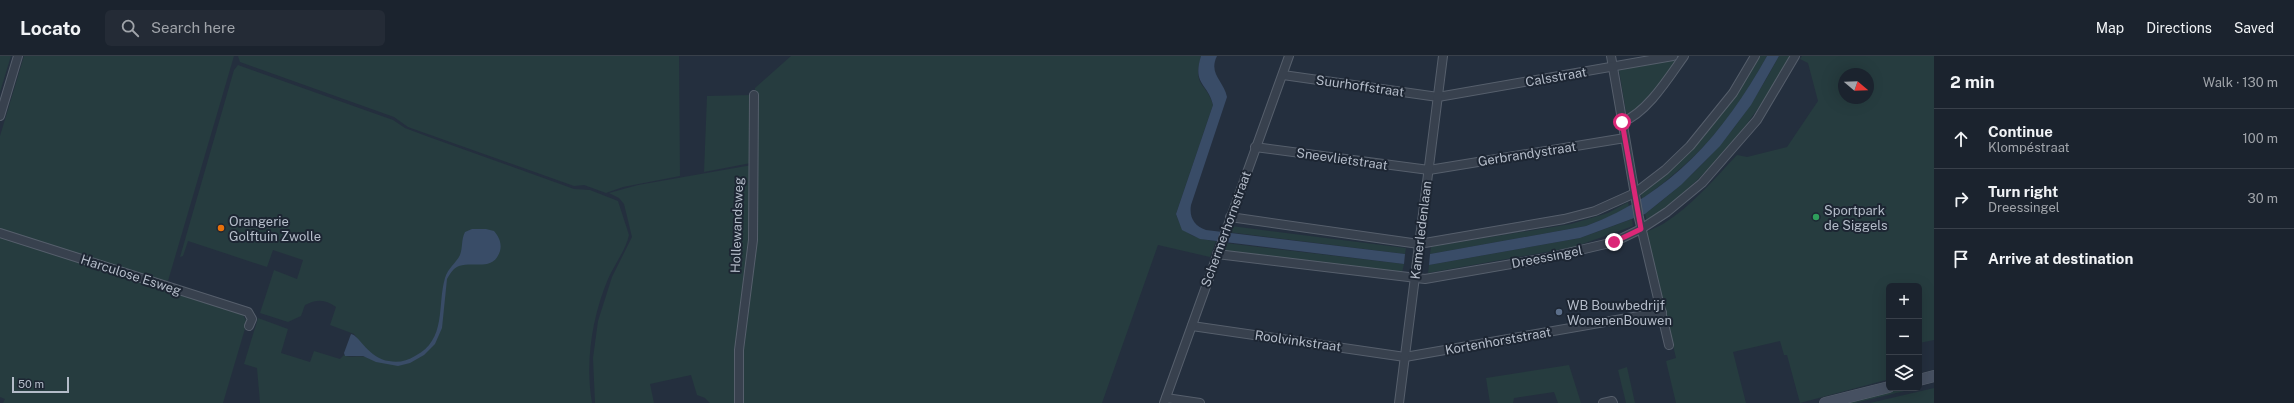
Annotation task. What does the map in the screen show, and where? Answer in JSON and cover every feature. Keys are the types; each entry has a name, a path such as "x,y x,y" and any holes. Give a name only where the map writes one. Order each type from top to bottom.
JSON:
{"main road":[{"path":"1922,379 1934,376"},
{"path":"1825,403 1886,388"}],"street":[{"path":"0,116 18,56"},
{"name":"Schermerhornstraat","path":"1165,400 1225,230 1289,56"},
{"name":"Kamerledenlaan","path":"1399,403 1444,56"},
{"path":"1611,56 1641,229 1669,345"},
{"name":"Calsstraat","path":"1438,97 1673,56"},
{"path":"1622,122 1630,119 1649,102 1663,86 1684,56"},
{"path":"1230,217 1420,244 1576,217 1601,209 1635,193 1665,170 1712,121 1733,93 1755,56"},
{"name":"Dreessingel","path":"1217,254 1424,279 1580,251 1614,242 1641,229 1685,198 1719,165 1757,120 1795,56"},
{"name":"Suurhoffstraat","path":"1283,75 1438,97"},
{"name":"Hollewandsweg","path":"739,403 739,350 753,240 754,95"},
{"name":"Gerbrandystraat","path":"1429,170 1625,138"},
{"name":"Sneevlietstraat","path":"1255,147 1429,170"},
{"name":"Harculose Esweg","path":"0,233 248,312 252,319 250,326"},
{"name":"Kortenhorststraat","path":"1405,357 1662,312"},
{"name":"Roolvinkstraat","path":"1192,326 1405,357"},
{"path":"1165,400 1200,403"},
{"path":"1603,403 1612,401 1613,403"}],"green space":[{"path":"0,56 11,56 0,92"},
{"path":"24,56 234,56 168,281 165,284 0,230 0,136"},
{"path":"238,56 679,56 680,176 623,187 606,193 584,185 574,186 408,127 394,117 240,62"},
{"path":"791,56 1201,56 1198,74 1199,80 1213,105 1176,214 1182,227 1191,235 1202,239 1216,241 1210,257 1158,245 1102,403 743,403 741,359 756,240 755,88"},
{"path":"1759,56 1767,56 1741,99 1714,135 1682,168 1642,199 1641,194 1660,179 1692,148 1721,114"},
{"path":"1779,56 1790,56 1776,81 1745,126 1710,167 1691,186 1647,222 1645,214 1687,179 1722,143 1751,103"},
{"name":"Sportpark de Siggels","path":"1802,56 1934,56 1934,340 1922,342 1922,283 1886,283 1886,380 1800,403 1787,355 1784,355 1780,341 1733,352 1746,403 1676,403 1666,361 1676,358 1646,232 1663,224 1684,209 1737,155 1747,157 1787,147 1818,101 1808,63 1800,59"},
{"path":"1677,60 1662,82 1627,118 1619,70"},
{"path":"238,65 393,120 405,128 574,189 590,190 618,201 629,235 602,294 594,324 591,340 589,372 592,403 260,403 257,368 244,364 258,318 288,329 281,353 310,362 314,351 340,359 344,355 373,359 374,356 365,349 354,334 330,325 336,307 328,302 317,301 305,305 301,316 288,322 260,313 274,270 297,279 303,260 273,250 267,267 188,241 183,256 180,257 234,70"},
{"path":"752,95 751,163 704,172 707,96"},
{"path":"752,165 751,254 738,403 710,403 705,398 697,395 691,375 650,384 654,403 595,403 593,358 598,321 612,277 632,237 624,204 619,198 609,193 638,185"},
{"path":"1628,202 1629,207 1586,226 1430,254 1431,247 1571,224 1608,213"},
{"path":"1632,219 1633,226 1574,247 1428,273 1429,265 1580,238"},
{"path":"1231,226 1406,248 1405,254 1228,232"},
{"path":"0,237 243,315 247,322 223,403 3,403 5,399 0,397"},
{"path":"1225,243 1404,264 1402,273 1222,250"},
{"path":"1569,365 1581,403 1558,403 1554,392 1514,398 1513,403 1490,403 1486,378"},
{"path":"1627,367 1635,403 1626,403 1618,370"},
{"path":"1934,388 1934,403 1870,403 1922,391"},
{"path":"1890,391 1905,391 1855,403 1840,403"}],"water":[{"path":"1201,56 1217,56 1214,68 1215,73 1223,86 1227,97 1191,205 1191,213 1195,223 1206,230 1405,254 1404,264 1200,239 1182,230 1176,214 1213,105 1198,73"},
{"path":"1767,56 1779,56 1751,105 1720,146 1681,185 1645,214 1580,238 1429,265 1430,254 1586,226 1617,213 1644,197 1669,179 1713,136 1732,111"},
{"path":"472,229 486,229 494,231 500,240 500,251 493,262 488,264 459,266 452,271 447,279 442,328 435,344 424,355 410,363 398,366 376,362 363,356 345,356 344,353 351,334 358,338 370,352 389,361 399,362 409,359 425,349 432,341 439,321 446,274 460,255 465,232"}],"place":[{"name":"Sportpark de Siggels","path":"1816,217"},
{"name":"Orangerie Golftuin Zwolle","path":"221,228"},
{"name":"WB Bouwbedrijf WonenenBouwen","path":"1559,312"}],"route":[{"path":"1614,242 1641,229 1622,122"}]}
